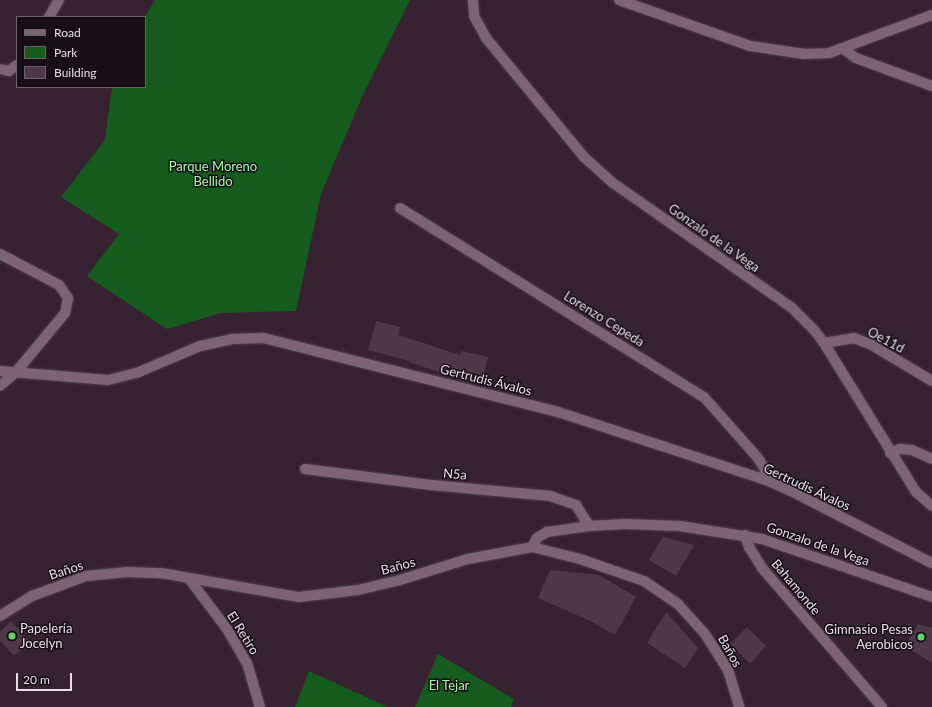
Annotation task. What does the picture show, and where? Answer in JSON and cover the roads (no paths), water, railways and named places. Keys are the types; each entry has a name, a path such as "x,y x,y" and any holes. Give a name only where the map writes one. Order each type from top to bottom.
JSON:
{"street":[{"path":"50,16 59,0"},
{"name":"Gonzalo de la Vega","path":"473,0 474,16 486,38 584,157 613,183 791,307 824,343 890,453 916,492 932,506"},
{"path":"619,0 750,46 804,54 829,53 932,15"},
{"path":"842,48 856,58 932,86"},
{"path":"0,69 9,70 16,66"},
{"name":"Lorenzo Cepeda","path":"400,208 704,397 758,458 765,469 766,480"},
{"path":"0,254 58,285 68,298 65,314 16,372 0,386"},
{"name":"Gertrudis Ávalos","path":"0,371 108,380 140,372 200,346 232,339 264,338 558,412 766,480 791,491 932,563"},
{"name":"Oe11d","path":"824,343 854,338 870,344 932,381"},
{"path":"890,453 900,448 912,450 932,459"},
{"name":"N5a","path":"305,469 431,485 550,496 576,505 589,526"},
{"name":"Gonzalo de la Vega","path":"532,547 537,538 547,532 589,526 625,524 680,526 745,535 762,539 932,597"},
{"name":"Bahamonde","path":"745,535 748,547 762,568 882,707"},
{"name":"Baños","path":"0,616 32,596 86,576 128,572 161,573 190,580 299,597 358,590 400,580 468,559 532,547 580,559 644,582 678,604 705,634 728,670 739,707"},
{"name":"El Retiro","path":"190,580 227,629 247,663 260,707"}],"place":[{"name":"Papelería Jocelyn","path":"12,636"},
{"name":"Gimnasio Pesas Aerobicos","path":"921,637"}],"park label":[{"name":"Parque Moreno Bellido","path":"213,174"},
{"name":"El Tejar","path":"449,685"}]}
